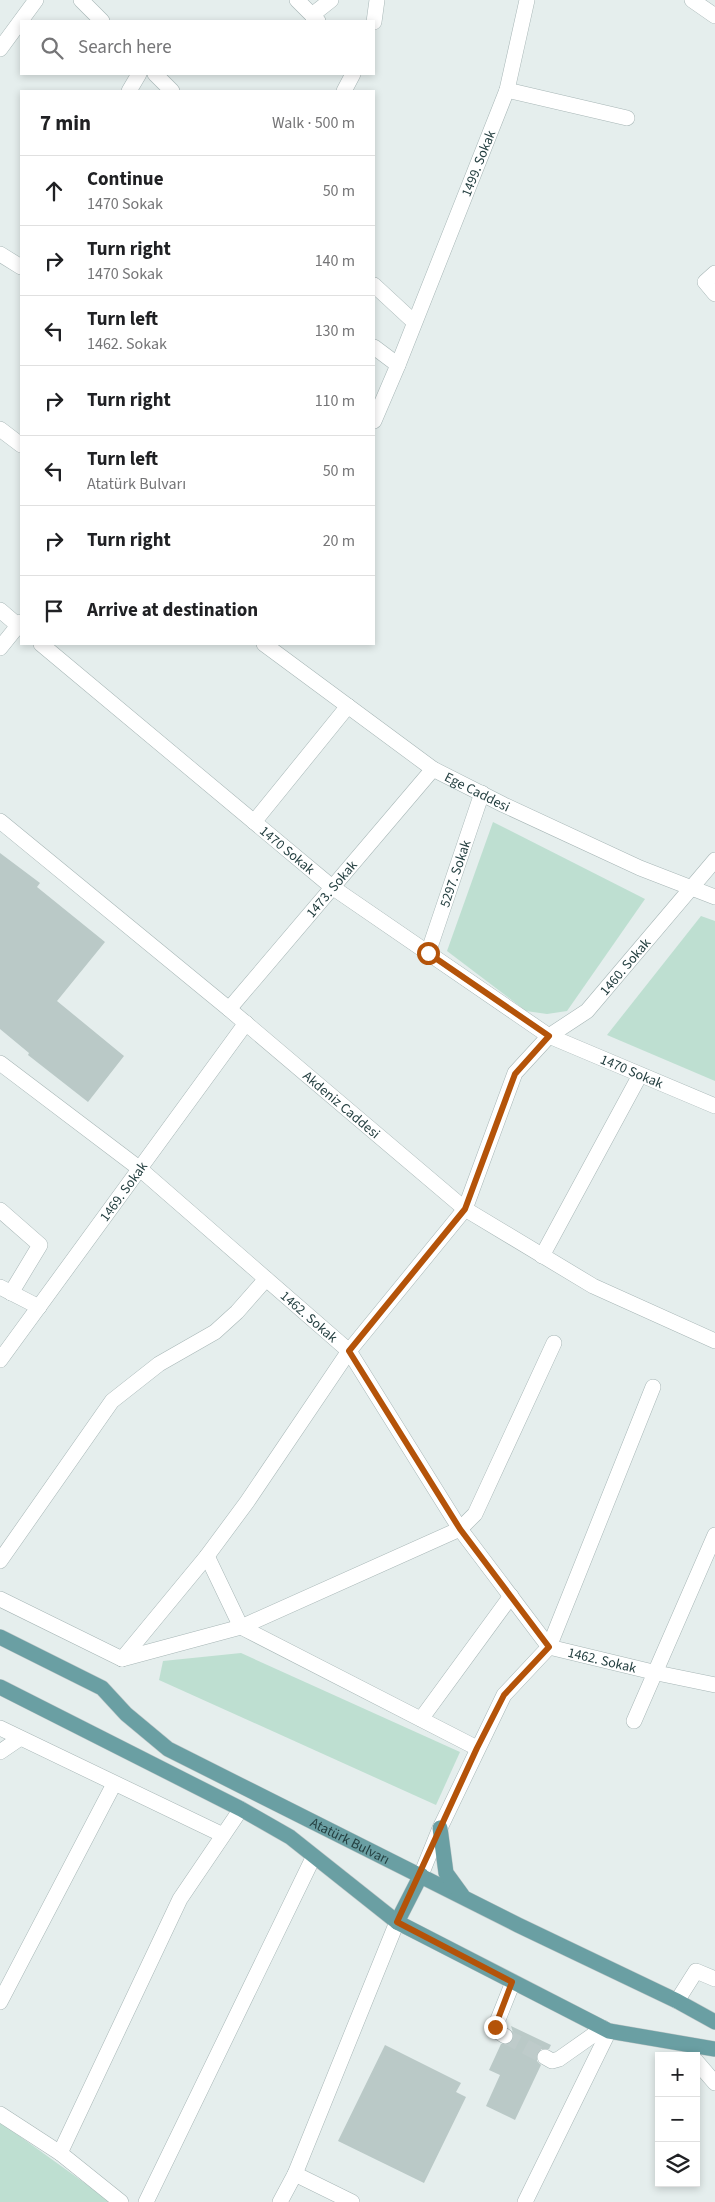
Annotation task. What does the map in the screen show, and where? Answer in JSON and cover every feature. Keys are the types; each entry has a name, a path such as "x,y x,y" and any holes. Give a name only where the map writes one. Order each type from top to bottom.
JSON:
{"main road":[{"name":"Atatürk Bulvarı","path":"0,1637 102,1688 126,1714 168,1749 464,1898 677,2001 715,2022"},
{"name":"Atatürk Bulvarı","path":"0,1687 241,1808 290,1837 313,1858 397,1922 606,2030 715,2049"},
{"path":"440,1828 446,1873 464,1898"},
{"path":"397,1922 420,1875"}],"street":[{"path":"21,20 36,0"},
{"path":"81,0 101,20"},
{"path":"297,0 315,18 331,0"},
{"path":"374,20 377,0"},
{"name":"1499. Sokak","path":"375,419 507,90 527,0"},
{"path":"692,0 715,16"},
{"path":"0,49 20,22"},
{"path":"130,90 138,75"},
{"path":"156,75 171,90"},
{"path":"345,90 352,75"},
{"path":"507,90 627,118"},
{"path":"0,254 20,266"},
{"path":"715,273 705,282 715,294"},
{"path":"375,286 414,322"},
{"path":"375,348 398,364"},
{"path":"0,429 20,444"},
{"path":"0,610 20,625 0,648"},
{"name":"1470 Sokak","path":"42,645 332,887 549,1036 715,1106"},
{"name":"Ege Caddesi","path":"265,645 433,769 640,868 715,897"},
{"path":"254,822 348,706"},
{"name":"1473. Sokak","path":"229,1009 433,769"},
{"name":"5297. Sokak","path":"428,953 482,793"},
{"name":"Akdeniz Caddesi","path":"0,821 246,1023 465,1209 592,1286 715,1341"},
{"name":"1460. Sokak","path":"549,1036 587,1011 715,860"},
{"name":"1469. Sokak","path":"0,1360 246,1023"},
{"path":"122,1659 207,1556 247,1502 349,1351 465,1209 515,1074 549,1036"},
{"name":"1462. Sokak","path":"0,1063 140,1169 349,1351 460,1529 549,1647 715,1685"},
{"path":"542,1256 640,1075"},
{"path":"0,1210 40,1245 6,1290 39,1307"},
{"path":"0,1561 112,1401 159,1364 215,1332 237,1312 266,1278"},
{"path":"0,1600 122,1659 241,1626 460,1529 475,1514 554,1343"},
{"path":"420,1875 477,1748 504,1695 549,1647 653,1387"},
{"path":"634,1721 657,1673 715,1535"},
{"path":"207,1556 241,1626 477,1748"},
{"path":"420,1719 510,1596"},
{"path":"0,1728 223,1835"},
{"path":"0,1752 19,1738"},
{"path":"0,2002 114,1784"},
{"path":"60,2153 180,1899 241,1808"},
{"path":"146,2202 313,1858"},
{"path":"280,2202 295,2174 397,1922"},
{"path":"677,2001 696,1971 715,1979"},
{"path":"506,2036 497,2031 495,2027 512,1982"},
{"path":"545,2057 552,2061 559,2059 606,2030"},
{"path":"526,2202 606,2030"},
{"path":"680,2043 688,2052"},
{"path":"700,2066 715,2083"},
{"path":"0,2114 60,2153 121,2202"},
{"path":"295,2174 352,2202"}],"green space":[{"path":"493,822 645,899 567,1011 547,1014 526,1011 447,951"},
{"path":"701,916 715,921 715,1081 607,1035"},
{"path":"241,1653 460,1752 436,1805 159,1680 163,1661"},
{"path":"0,2122 111,2202 0,2202"}],"building":[{"path":"0,853 40,883 37,887 105,942 57,1001 124,1056 88,1102 28,1055 29,1053 0,1029"},
{"path":"511,2026 551,2045 549,2049 541,2049 537,2053 537,2061 541,2065 515,2120 486,2106 500,2075 489,2070 501,2044 509,2044 513,2041 514,2036"},
{"path":"385,2045 461,2083 456,2092 466,2097 424,2183 338,2141"}],"tunnel":[{"path":"505,2036 545,2057"}],"route":[{"path":"428,953 549,1036 515,1074 465,1209 349,1351 460,1529 549,1647 504,1695 477,1748 397,1922 512,1982 495,2027"}]}
